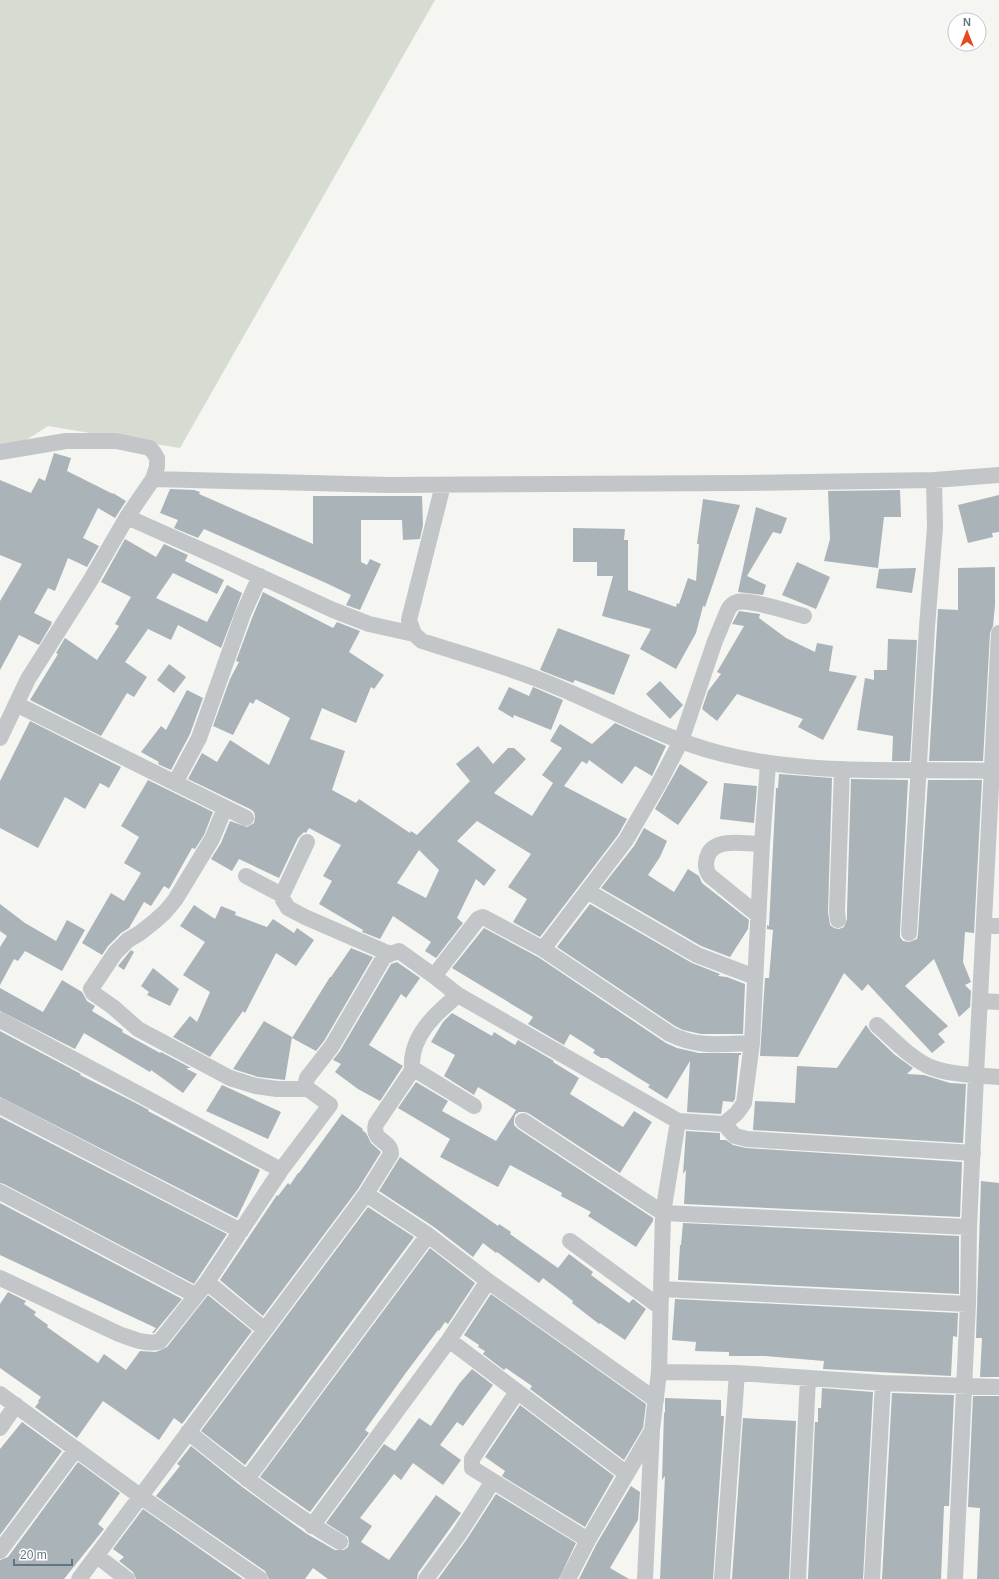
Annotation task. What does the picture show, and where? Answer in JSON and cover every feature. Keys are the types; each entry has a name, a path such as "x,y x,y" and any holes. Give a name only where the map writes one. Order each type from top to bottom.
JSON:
{"street":[{"path":"0,452 66,441 116,441 150,448 157,458 157,467 153,479 126,517 90,581 28,679 0,738"},
{"path":"153,479 443,485 934,480 999,475"},
{"path":"908,933 935,527 934,480"},
{"path":"414,634 409,620 443,485"},
{"path":"126,517 333,610 369,624 414,634 422,641 540,680 682,741 719,753 768,764 842,769 996,771"},
{"path":"175,783 199,738 238,626 260,576"},
{"path":"543,949 626,840 658,785 682,741 715,641 731,605 738,601 762,605 804,616"},
{"path":"955,1579 968,1304 969,1227 976,1075 981,1001 992,926 999,633"},
{"path":"16,704 246,818"},
{"path":"724,1124 741,1109 744,1103 752,1042 762,844 768,764"},
{"path":"838,920 837,903 842,769"},
{"path":"0,1278 119,1334 135,1340 153,1343 160,1341 195,1295 207,1282 281,1170 330,1105 308,1089 270,1088 256,1086 230,1078 138,1029 113,1007 93,993 92,989 115,953 128,940 140,933 165,912 175,900 212,839 225,808"},
{"path":"307,842 282,895 288,908 305,917 390,954"},
{"path":"758,915 710,876 706,863 710,850 715,846 724,844 762,844"},
{"path":"246,876 282,895"},
{"path":"587,891 697,956 755,978"},
{"path":"434,976 478,919 485,917 543,949 670,1034 683,1041 716,1044 752,1042"},
{"path":"308,1089 306,1086 307,1078 332,1046 384,957 399,951 458,995 678,1121 724,1124 735,1136 747,1139 973,1153"},
{"path":"79,1579 366,1194 391,1154 391,1150 388,1146 375,1135 374,1130 376,1124 413,1069 413,1055 422,1031 435,1014 458,995"},
{"path":"981,1001 999,1002"},
{"path":"0,1020 281,1170"},
{"path":"877,1025 904,1050 928,1066 945,1071 999,1077"},
{"path":"413,1069 474,1106"},
{"path":"0,1106 241,1230"},
{"path":"523,1121 663,1213 969,1227"},
{"path":"645,1579 652,1430 659,1372 663,1213 678,1121"},
{"path":"0,1192 195,1295"},
{"path":"366,1194 428,1235 488,1281 656,1400"},
{"path":"247,1479 428,1235"},
{"path":"570,1241 660,1307"},
{"path":"312,1526 449,1340 488,1281"},
{"path":"207,1282 264,1329"},
{"path":"661,1289 968,1304"},
{"path":"449,1340 627,1474"},
{"path":"659,1372 737,1373 808,1378 999,1387"},
{"path":"722,1579 737,1373"},
{"path":"798,1579 808,1378"},
{"path":"872,1579 883,1382"},
{"path":"517,1392 471,1462 472,1468 588,1540"},
{"path":"0,1394 16,1404 140,1496 260,1579"},
{"path":"0,1428 16,1404"},
{"path":"568,1579 588,1540 652,1430"},
{"path":"188,1432 247,1479 312,1526 340,1542"},
{"path":"0,1551 76,1449"},
{"path":"426,1579 459,1534 493,1481"},
{"path":"97,1556 127,1579"}],"shaded area":[{"path":"0,0 435,0 180,448 48,426 0,457"}],"building":[{"path":"54,453 71,458 67,471 113,493 126,501 115,518 98,508 83,538 99,546 87,567 68,558 55,591 48,588 34,613 52,622 39,645 19,635 0,670 0,601 22,564 0,555 0,480 31,493 39,478 45,481"},
{"path":"170,489 194,490 200,492 199,494 313,544 313,496 422,496 423,525 420,539 403,540 402,520 361,520 361,562 367,565 370,559 381,564 360,610 346,605 351,595 204,529 198,538 174,528 178,520 160,513"},
{"path":"900,490 901,517 884,517 878,568 824,561 830,539 828,491"},
{"path":"999,495 999,532 992,533 993,537 968,543 958,505"},
{"path":"703,499 740,505 705,607 703,606 696,633 676,669 640,649 651,629 602,616 613,576 597,576 597,562 573,562 573,528 625,529 624,540 628,540 628,590 676,607 677,603 679,604 688,578 696,581 699,544 697,544"},
{"path":"756,507 787,518 781,534 773,532 747,576 766,585 763,595 738,592"},
{"path":"125,539 156,557 164,544 188,555 185,561 224,580 217,594 173,573 156,598 207,622 227,585 242,593 221,648 178,625 171,640 148,629 125,662 147,677 134,697 127,693 101,736 30,700 58,654 56,653 65,638 97,660 119,626 115,624 131,597 101,582"},
{"path":"797,562 830,577 816,609 782,595"},
{"path":"995,567 995,605 993,626 990,633 983,761 929,761 938,609 958,610 958,568"},
{"path":"916,568 912,593 876,588 879,569"},
{"path":"263,592 333,628 337,622 360,631 349,652 384,675 374,689 371,687 356,723 322,708 310,739 345,751 332,790 356,803 359,799 410,833 411,831 417,835 470,781 456,764 478,746 493,764 508,748 514,748 526,759 494,793 532,816 553,783 542,775 562,748 550,741 560,724 592,744 615,723 666,746 652,776 635,766 622,784 589,760 587,764 582,761 564,786 627,819 618,835 540,937 513,922 527,899 508,887 531,854 477,821 457,841 496,870 484,886 476,879 457,918 463,923 436,958 425,951 431,942 393,916 380,939 362,932 363,930 319,904 332,881 323,876 341,845 309,828 306,833 304,832 298,838 279,878 239,859 232,871 211,859 221,843 230,821 247,827 254,823 255,817 254,812 250,809 188,779 202,753 217,762 230,740 269,765 290,718 256,699 253,704 250,702 233,735 213,726 230,679 239,662 236,661","holes":["419,850 439,870 426,898 397,883"]},
{"path":"739,611 760,614 759,618 786,638 815,652 817,643 833,646 829,671 857,676 823,740 798,727 803,719 737,694 717,721 702,709 708,691 721,674 717,672 744,626 732,624"},
{"path":"558,628 630,655 614,695 575,680 573,683 540,670"},
{"path":"888,639 917,640 910,761 892,761 893,736 857,730 865,678 874,680 874,670 887,670"},
{"path":"169,664 186,677 174,693 157,680"},
{"path":"660,681 683,705 670,719 646,694"},
{"path":"509,687 529,696 533,687 563,700 551,730 514,715 513,718 498,709"},
{"path":"187,690 203,698 190,734 171,770 158,764 159,762 141,752 161,726 166,730"},
{"path":"30,721 121,767 109,788 100,783 85,809 65,797 38,848 0,828 0,781"},
{"path":"680,764 708,782 678,825 655,809"},
{"path":"779,774 832,778 828,912 830,925 839,929 844,927 847,919 851,779 908,780 900,937 903,941 909,942 917,939 918,934 928,780 982,780 974,933 965,932 963,962 971,982 965,985 971,991 970,1007 959,1017 934,959 905,986 948,1026 938,1034 945,1042 932,1053 868,984 862,991 844,973 798,1057 760,1056 765,978 769,978 773,930 767,929 767,925 769,926 776,788 778,788"},
{"path":"148,780 213,812 204,835 195,849 192,848 169,889 164,886 151,906 144,902 129,928 121,933 108,946 102,955 82,943 111,893 124,901 141,873 124,863 139,837 121,826"},
{"path":"724,783 757,786 754,823 720,819"},
{"path":"644,828 667,841 660,857 648,875 674,892 688,869 699,876 702,883 749,920 748,929 730,957 701,946 601,888 634,846"},
{"path":"0,904 25,923 56,941 67,920 85,930 62,971 25,951 18,961 14,959 0,985 0,947 7,936 0,931"},
{"path":"590,904 692,963 720,974 718,976 727,977 745,984 743,1034 701,1034 683,1030 557,947"},
{"path":"194,905 215,919 221,906 236,912 235,915 267,927 273,919 294,933 297,928 314,940 296,966 276,953 245,1013 243,1011 210,1057 173,1037 190,1016 197,1022 210,992 183,975 205,942 180,926"},
{"path":"484,928 538,957 666,1043 677,1048 699,1053 741,1053 741,1055 739,1055 735,1099 733,1102 723,1101 721,1114 687,1112 690,1061 667,1099 648,1087 650,1085 607,1058 601,1058 593,1053 595,1050 570,1034 564,1045 528,1024 533,1017 452,968"},
{"path":"351,948 373,957 324,1041 316,1051 292,1038 330,977"},
{"path":"131,950 134,952 124,970 118,966"},
{"path":"397,962 420,978 406,998 401,994 369,1045 403,1066 380,1101 358,1089 335,1072 341,1064 333,1060 340,1051 391,964"},
{"path":"153,968 179,989 170,1006 147,995 149,992 141,986"},
{"path":"62,980 82,992 87,1001 95,1006 92,1011 123,1030 122,1032 191,1068 187,1069 197,1074 183,1093 151,1070 150,1072 84,1033 75,1049 0,1011 0,988 43,1012"},
{"path":"452,1013 492,1036 494,1032 515,1045 518,1040 554,1061 553,1062 579,1078 570,1094 623,1127 634,1111 652,1122 620,1173 528,1113 519,1112 515,1115 514,1120 514,1125 518,1129 653,1218 653,1221 636,1247 588,1216 591,1212 561,1196 562,1193 510,1165 498,1187 440,1157 450,1139 398,1108 416,1082 448,1101 442,1111 496,1141 516,1110 478,1087 474,1095 444,1076 455,1055 431,1042 443,1022"},
{"path":"264,1021 292,1037 285,1080 258,1077 233,1069"},
{"path":"866,1025 871,1032 895,1055 913,1068 907,1074 924,1075 950,1083 966,1084 963,1143 753,1130 755,1101 795,1103 797,1066 837,1068"},
{"path":"0,1031 260,1170 237,1218 0,1097"},
{"path":"222,1085 281,1112 268,1139 206,1111"},
{"path":"342,1114 363,1129 362,1130 366,1133 371,1143 381,1152 358,1189 263,1316 220,1280 277,1195 278,1196 288,1183 290,1185"},
{"path":"0,1117 227,1234 194,1284 0,1183"},
{"path":"686,1131 720,1133 720,1140 726,1140 733,1145 746,1148 962,1162 960,1217 684,1204 686,1170 683,1174"},
{"path":"400,1157 498,1226 499,1224 511,1232 510,1234 558,1268 569,1254 593,1272 591,1275 629,1303 633,1299 646,1309 625,1340 600,1323 599,1324 572,1303 573,1301 543,1278 539,1283 483,1243 473,1257 434,1227 379,1191"},
{"path":"981,1181 999,1183 999,1377 980,1377 982,1338 976,1338"},
{"path":"0,1203 182,1299 154,1333 152,1333 156,1328 0,1255"},
{"path":"368,1207 414,1237 245,1465 201,1431"},
{"path":"683,1223 959,1236 959,1294 678,1280"},
{"path":"430,1248 475,1283 448,1324 445,1322 439,1331 438,1330 405,1374 365,1430 369,1433 310,1512 260,1477"},
{"path":"8,1292 26,1301 24,1304 36,1312 34,1315 48,1325 47,1327 98,1363 104,1354 126,1370 140,1351 156,1352 167,1347 208,1295 252,1331 182,1424 174,1418 159,1440 103,1401 77,1438 35,1407 41,1397 0,1368 0,1304"},
{"path":"491,1294 646,1404 643,1428 624,1460 530,1389 532,1386 506,1368 504,1370 483,1354 485,1351 478,1347 479,1345 464,1335"},
{"path":"675,1299 958,1313 957,1337 953,1336 951,1376 823,1369 824,1361 765,1356 729,1356 729,1352 695,1351 696,1342 672,1340"},
{"path":"472,1369 493,1385 463,1426 457,1422 440,1445 461,1460 443,1485 413,1463 401,1480 394,1474 360,1518 372,1526 361,1542 389,1560 436,1495 461,1513 418,1573 417,1579 328,1579 313,1568 305,1579 269,1579 265,1571 156,1496 180,1466 177,1464 191,1446 241,1486 307,1534 335,1550 344,1550 348,1547 348,1537 326,1523 384,1444 395,1451 419,1418 431,1426 459,1384"},
{"path":"822,1388 873,1392 863,1579 808,1579 815,1422 818,1422 818,1408 821,1408"},
{"path":"892,1393 954,1395 949,1506 944,1506 941,1579 882,1579"},
{"path":"973,1396 999,1396 999,1579 977,1579 980,1508 968,1507"},
{"path":"665,1398 721,1400 721,1416 724,1416 713,1579 660,1579 665,1476 662,1480"},
{"path":"520,1405 614,1476 585,1527 502,1476 505,1471 485,1457"},
{"path":"743,1418 796,1421 789,1579 732,1579"},
{"path":"22,1422 62,1451 0,1535 0,1449"},
{"path":"78,1462 120,1493 98,1524 104,1529 64,1579 0,1579 0,1560 8,1557"},
{"path":"631,1486 640,1492 638,1520 610,1568 629,1579 579,1579 596,1545"},
{"path":"496,1494 576,1543 559,1579 438,1579 467,1539"},
{"path":"143,1509 243,1579 136,1579 133,1572 119,1561 124,1557 113,1549"}]}
